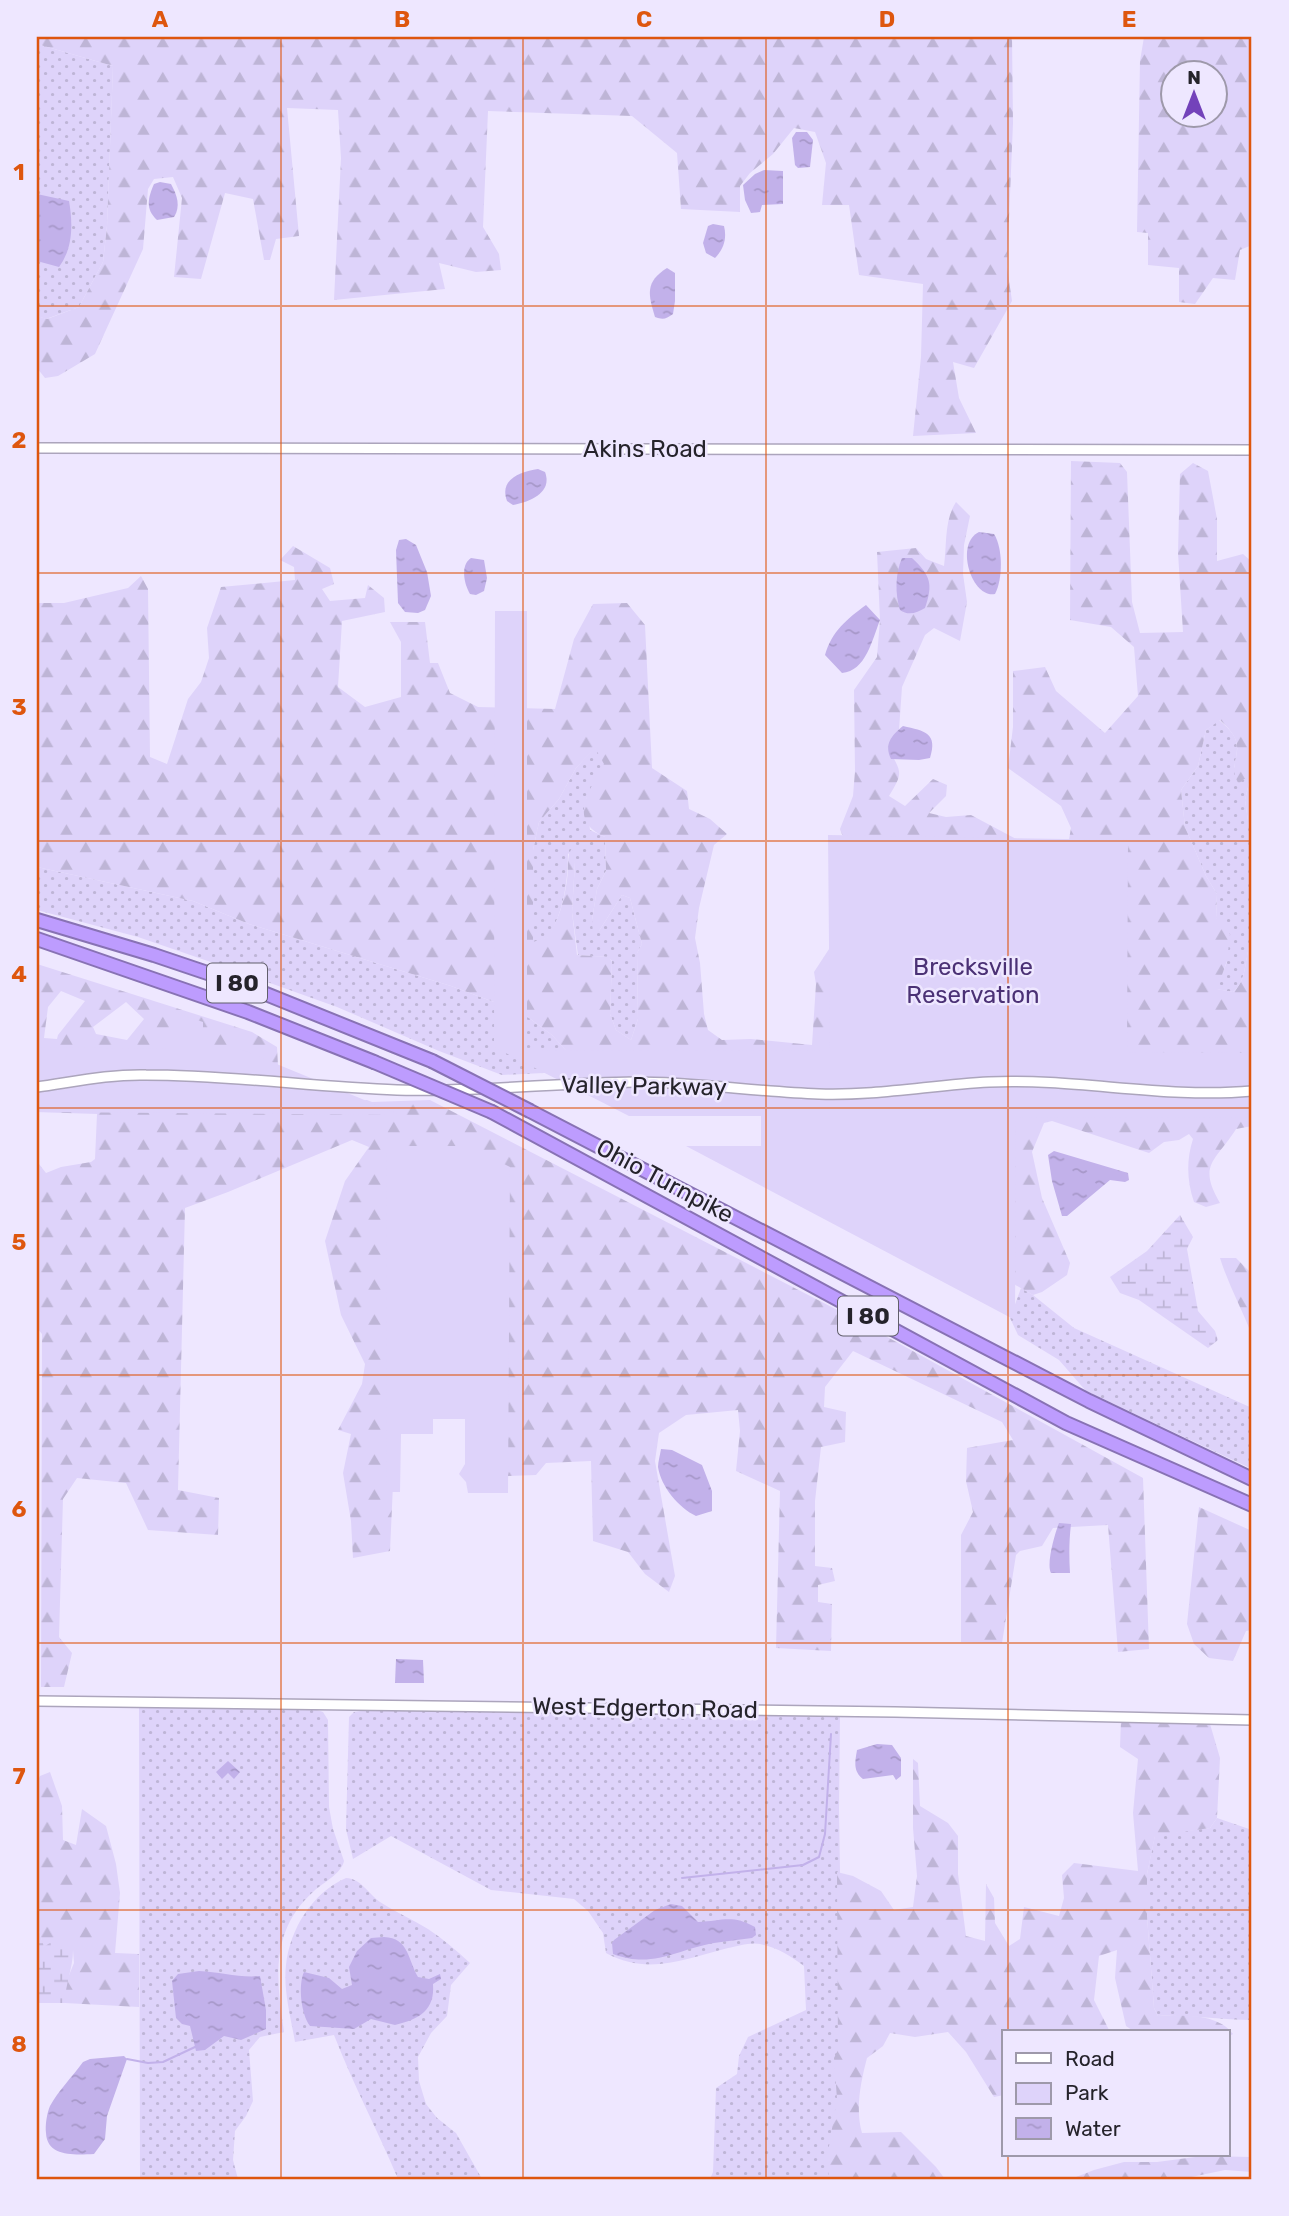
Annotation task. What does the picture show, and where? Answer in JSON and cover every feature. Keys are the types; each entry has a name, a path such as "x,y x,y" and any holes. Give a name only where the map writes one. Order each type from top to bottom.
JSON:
{"highway":[{"name":"Ohio Turnpike","path":"37,920 155,955 246,986 432,1061 1089,1401 1252,1479"},
{"name":"Ohio Turnpike","path":"37,939 248,1012 492,1112 1066,1423 1252,1505"}],"street":[{"name":"Akins Road","path":"37,448 1252,450"},
{"name":"Valley Parkway","path":"37,1087 144,1074 400,1090 674,1082 818,1094 864,1094 990,1082 1034,1082 1148,1092 1220,1094 1252,1091"},
{"name":"West Edgerton Road","path":"37,1701 908,1712 1252,1720"}],"green space":[{"path":"37,37 1012,37 1013,123 1007,267 1012,301 974,368 953,362 959,398 976,433 913,436 921,357 923,284 859,275 849,205 822,205 826,163 815,132 794,128 773,154 750,173 740,186 740,212 681,209 677,153 632,116 488,111 483,227 499,254 501,270 476,272 439,263 445,289 334,300 341,158 338,110 287,108 299,236 276,239 270,260 264,260 253,199 225,193 201,279 174,277 182,198 173,177 154,179 148,189 143,249 95,354 58,376 45,378 37,368 37,316 47,319 79,307 103,262 107,226 113,66 37,44"},
{"path":"1144,37 1252,37 1252,245 1240,250 1235,280 1213,278 1195,304 1179,302 1179,268 1148,265 1148,233 1137,232 1140,61"},
{"path":"37,44 113,66 107,226 103,262 79,307 46,319 37,316"},
{"path":"1071,461 1120,463 1127,472 1132,602 1140,633 1183,632 1178,553 1180,474 1193,463 1208,471 1217,519 1217,561 1243,554 1252,562 1252,849 1245,800 1250,779 1243,779 1239,784 1234,768 1237,747 1235,740 1220,720 1206,730 1198,766 1181,790 1185,827 1206,876 1217,894 1216,918 1230,934 1227,961 1217,989 1233,992 1238,987 1252,940 1252,1075 579,1065 552,1035 521,1012 451,986 249,924 193,901 37,867 37,603 64,603 128,588 141,576 148,589 150,757 167,764 188,699 201,682 209,658 207,628 221,587 295,580 294,567 280,560 293,546 330,568 334,584 322,589 330,601 365,598 368,585 384,598 385,612 342,621 338,687 365,707 401,697 401,642 390,622 425,622 430,663 438,663 450,693 478,707 555,709 574,639 593,604 627,603 645,625 652,768 687,791 689,809 710,819 727,834 714,845 695,938 708,1030 722,1040 751,1039 812,1045 816,984 814,972 848,920 848,850 840,829 853,796 854,690 877,657 880,620 877,552 916,548 926,559 944,566 948,525 956,502 970,516 964,545 963,574 967,602 960,641 934,628 925,635 902,687 899,730 889,750 899,777 889,796 905,806 933,779 947,785 946,796 929,813 946,817 971,815 1031,847 1066,856 1071,828 1061,806 1008,768 1013,727 1013,671 1045,667 1056,691 1105,733 1138,696 1134,647 1111,627 1070,620","holes":["595,748 604,764 588,794 584,813 586,822 605,837 606,871 597,889 592,920 593,933 599,931 622,895 630,898 642,944 637,953 638,1019 631,1040 616,1030 610,1014 612,962 609,957 577,955 572,912 575,862 572,848 558,917 548,937 533,942 533,850 539,822 559,799 576,768"]},
{"name":"Brecksville Reservation","path":"495,611 527,611 527,1050 830,1051 828,835 1128,840 1127,1052 1252,1053 1252,1118 1016,1117 1015,1320 686,1146 761,1146 761,1116 629,1116 494,1047"},
{"path":"1219,720 1236,740 1234,767 1243,779 1250,778 1245,800 1252,849 1252,940 1244,974 1233,992 1216,989 1227,962 1216,918 1217,894 1206,876 1185,827 1181,790 1198,766 1206,730"},
{"path":"595,747 605,764 586,799 590,830 605,837 606,871 597,889 592,920 599,931 622,895 630,898 642,944 637,953 638,1019 631,1040 616,1030 610,1014 612,961 608,957 578,955 572,912 575,862 568,853 566,886 558,917 549,937 533,943 533,850 539,822 559,799 576,768"},
{"path":"37,867 193,901 249,924 451,986 521,1012 552,1035 579,1065 564,1072 502,1075 337,1007 231,969 138,937 37,910"},
{"path":"37,964 252,1032 277,1047 278,1066 37,1075","holes":["61,991 85,1001 57,1039 44,1038 48,1007","126,1002 144,1019 127,1040 96,1034 93,1027"]},
{"path":"170,1011 203,1022 203,1049 240,1049 401,1115 37,1112 37,1047 170,1049"},
{"path":"430,1100 851,1317 1143,1478 1149,1649 1118,1652 1108,1525 1053,1528 1042,1546 1020,1551 1016,1555 1002,1643 961,1642 961,1535 973,1512 966,1481 967,1448 1013,1440 1002,1422 853,1351 825,1387 824,1407 846,1412 845,1442 821,1447 815,1501 815,1566 832,1568 835,1581 818,1585 818,1602 832,1604 831,1651 776,1648 780,1491 736,1471 740,1431 738,1410 686,1415 659,1433 655,1461 675,1576 669,1592 645,1574 628,1552 593,1541 591,1461 546,1463 536,1475 480,1477 473,1410 396,1418 390,1551 353,1558 351,1521 343,1473 351,1434 338,1430 362,1384 365,1364 341,1315 325,1241 345,1181 369,1147 352,1140 185,1208 178,1490 219,1498 218,1535 148,1530 126,1483 77,1478 63,1499 59,1637 72,1653 64,1687 41,1687 42,1334 37,1328 37,1136 39,1164 46,1173 61,1167 91,1162 95,1159 97,1114 37,1112"},
{"path":"1252,1100 1252,1126 1236,1129 1212,1163 1210,1179 1220,1203 1206,1207 1194,1202 1192,1194 1188,1163 1193,1139 1189,1134 1179,1140 1164,1142 1149,1153 1052,1121 1044,1123 1032,1152 1042,1198 1070,1263 1067,1275 1033,1295 943,1244 856,1123"},
{"path":"387,1146 468,1146 510,1167 508,1493 468,1493 466,1482 459,1474 465,1464 465,1419 433,1419 433,1434 401,1434 400,1492 386,1492"},
{"path":"1180,1215 1193,1237 1187,1249 1198,1311 1215,1331 1218,1340 1208,1348 1139,1300 1120,1293 1110,1277 1147,1251"},
{"path":"1220,1258 1236,1258 1249,1271 1252,1279 1252,1335 1227,1277"},
{"path":"1021,1288 1074,1328 1252,1408 1252,1469 1086,1391 1059,1360 1018,1335 1010,1318"},
{"path":"1199,1507 1252,1531 1252,1630 1246,1631 1233,1661 1209,1658 1194,1644 1187,1624"},
{"path":"139,1705 314,1709 323,1712 328,1720 329,1807 344,1861 336,1874 300,1906 283,1939 278,1974 284,2032 260,2037 249,2050 253,2101 235,2131 233,2160 238,2179 140,2179"},
{"path":"382,1708 840,1715 845,2179 710,2179 713,2172 716,2088 737,2074 739,2056 748,2037 806,2010 804,1966 784,1952 752,1944 667,1963 622,1960 606,1953 603,1933 588,1911 574,1899 491,1890 391,1836 353,1859 346,1829 349,1717 354,1712"},
{"path":"1121,1721 1210,1724 1220,1758 1217,1818 1210,1828 1155,1836 1147,1874 1147,1916 1154,2008 1158,2016 1198,2017 1218,2022 1229,2030 1132,2030 1126,2026 1115,1978 1117,1950 1099,1956 1094,2000 1109,2030 1002,2030 1002,2095 994,2097 966,2052 948,2032 915,2037 890,2033 883,2046 867,2058 859,2105 862,2133 901,2132 945,2179 829,2179 827,2158 837,2099 834,2058 838,2050 837,1872 853,1876 881,1891 894,1910 913,1907 917,1876 913,1828 913,1759 918,1763 920,1806 948,1823 958,1836 958,1874 966,1936 985,1941 986,1884 994,1898 995,1923 1009,1946 1020,1939 1024,1907 1059,1916 1064,1898 1062,1875 1074,1863 1138,1871 1133,1813 1138,1759 1120,1747"},
{"path":"50,1772 62,1806 63,1840 76,1845 82,1809 106,1826 120,1893 115,1953 139,1954 139,2007 65,2003 65,1985 74,1963 73,1950 44,1948 37,1924 37,1782 40,1776"},
{"path":"1217,1818 1252,1830 1252,2020 1158,2016 1154,2008 1147,1916 1147,1874 1155,1835 1210,1828"},
{"path":"346,1878 356,1880 380,1902 428,1929 470,1963 451,1985 447,2016 431,2033 418,2057 419,2081 426,2104 437,2118 456,2133 482,2179 398,2179 334,2035 295,2042 286,1984 286,1965 292,1938 313,1903"},
{"path":"37,1924 44,1947 61,1935 73,1950 65,2003 37,2003"},
{"path":"1203,2156 1252,2157 1252,2172 1225,2170 1182,2179 1071,2179 1124,2162 1157,2162"}],"water":[{"path":"796,132 807,132 813,140 810,167 798,168 795,165 792,138"},
{"path":"764,170 783,171 783,204 762,205 760,212 751,213 745,200 743,185"},
{"path":"154,184 171,184 178,205 174,217 157,220 149,203"},
{"path":"37,194 69,201 71,236 64,260 59,267 37,261"},
{"path":"708,226 724,226 725,235 723,247 715,258 706,253 703,243"},
{"path":"667,268 675,273 675,301 673,314 660,318 655,317 650,289 655,278"},
{"path":"538,469 545,472 547,479 543,491 519,504 513,505 507,501 505,493 509,482 524,472"},
{"path":"979,532 994,534 999,547 1001,572 995,594 979,588 969,569 968,547"},
{"path":"406,539 416,545 427,572 431,596 425,610 418,613 405,612 398,603 396,550 399,540"},
{"path":"471,558 484,560 487,578 484,591 476,595 470,594 465,580 465,565"},
{"path":"902,558 912,558 929,581 925,608 912,613 900,610 898,604 897,577"},
{"path":"866,605 880,620 862,661 857,667 842,673 825,655 841,626"},
{"path":"903,726 928,734 932,743 930,758 891,759 888,749 890,741"},
{"path":"1054,1151 1128,1173 1129,1180 1110,1180 1067,1216 1062,1216 1048,1155"},
{"path":"661,1449 672,1450 702,1465 712,1491 712,1511 696,1516 683,1508 672,1496 658,1467"},
{"path":"1059,1523 1071,1524 1070,1573 1051,1573 1050,1569"},
{"path":"396,1659 423,1660 424,1683 395,1683"},
{"path":"877,1744 892,1745 901,1758 901,1776 896,1780 893,1775 863,1779 858,1773 855,1762 857,1750"},
{"path":"228,1761 240,1772 234,1779 228,1773 222,1779 216,1772"},
{"path":"671,1904 682,1906 698,1922 727,1919 747,1923 755,1927 756,1935 652,1959 640,1960 613,1954 614,1940 655,1910"},
{"path":"371,1938 392,1938 403,1946 418,1977 429,1979 440,1974 441,1979 433,1984 431,2001 424,2012 412,2020 395,2025 371,2019 354,2029 310,2026 301,1999 304,1972 329,1978 342,1989 352,1985 349,1967 357,1951"},
{"path":"199,1971 260,1976 266,2010 266,2029 241,2040 224,2036 205,2050 196,2051 190,2026 182,2024 176,2018 172,1981 178,1974"},
{"path":"124,2056 127,2059 107,2116 105,2139 94,2154 63,2153 51,2147 46,2130 49,2109 83,2062"}],"waterway":[{"path":"682,1878 803,1865 819,1857 825,1834 831,1734"},
{"path":"127,2059 148,2063 163,2062 195,2047"}]}
